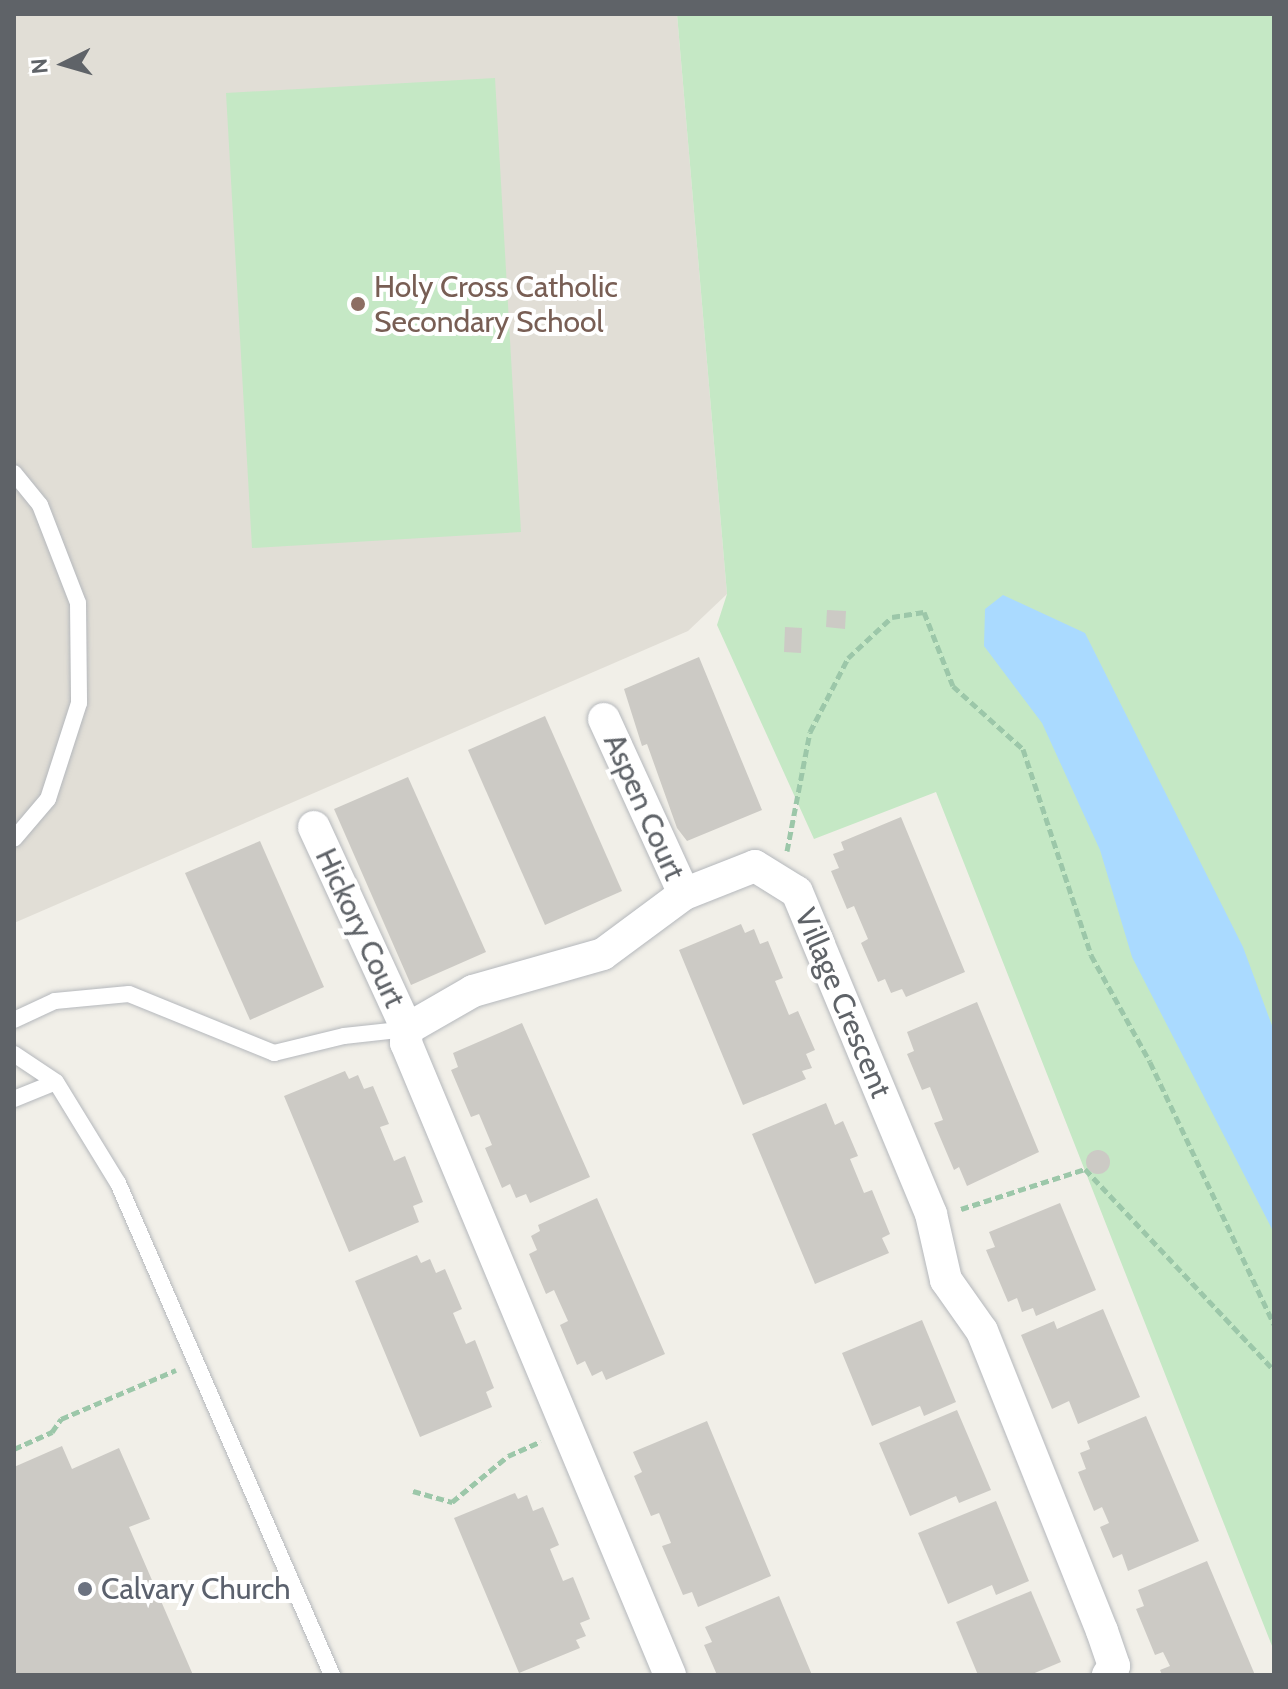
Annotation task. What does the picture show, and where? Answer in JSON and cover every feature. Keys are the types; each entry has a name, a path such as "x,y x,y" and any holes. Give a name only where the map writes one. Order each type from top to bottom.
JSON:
{"street":[{"name":"Aspen Court","path":"604,719 684,894"},
{"name":"Hickory Court","path":"314,827 407,1029"},
{"name":"Village Crescent","path":"407,1029 473,991 603,954 684,894 755,866 797,892 931,1214 946,1280 982,1331 1102,1631 1114,1666 1108,1675"},
{"path":"407,1029 406,1043 670,1675"}],"lane":[{"path":"14,473 40,505 78,603 79,703 48,799 14,839"},
{"path":"14,1020 55,1001 129,994 274,1053 344,1036 407,1029"},
{"path":"14,1054 56,1082 118,1183 332,1675"},
{"path":"14,1099 56,1082"}],"path":[{"path":"781,882 810,732 848,658 892,617 924,612 953,686 1023,749 1091,955 1150,1062 1274,1324"},
{"path":"931,1214 982,1206 1085,1169 1274,1370"},
{"path":"14,1449 52,1432 61,1419 196,1361"},
{"path":"413,1491 452,1502 508,1456 568,1429"}],"shaded area":[{"name":"Holy Cross Catholic Secondary School","path":"14,14 677,14 727,594 688,631 14,923"}],"green space":[{"path":"677,14 1274,14 1274,1651 936,792 814,839 717,625 727,594"},
{"path":"495,78 521,532 252,548 226,93"}],"water":[{"path":"1003,595 1085,633 1243,947 1274,1031 1274,1233 1132,957 1100,850 1042,723 984,646 985,609"}],"building":[{"path":"827,610 846,611 845,629 826,627"},
{"path":"785,627 802,628 801,653 784,652"},
{"path":"699,657 762,810 687,841 677,828 647,744 642,746 624,689"},
{"path":"545,716 622,891 545,925 468,750"},
{"path":"408,777 486,952 411,985 334,809"},
{"path":"901,817 965,972 906,997 902,989 891,993 885,979 878,982 861,943 868,939 854,906 847,909 831,871 839,868 833,854 844,850 841,842"},
{"path":"260,841 324,987 250,1020 185,873"},
{"path":"741,924 745,933 754,929 760,944 768,941 783,978 775,981 789,1015 798,1011 815,1050 806,1054 812,1068 802,1071 806,1079 743,1105 679,950"},
{"path":"977,1002 1039,1152 967,1186 959,1167 954,1170 934,1123 943,1120 930,1087 922,1090 907,1054 914,1051 907,1032"},
{"path":"522,1023 590,1177 530,1203 526,1194 516,1198 510,1184 502,1188 485,1148 492,1145 479,1114 471,1117 451,1070 458,1067 453,1053"},
{"path":"345,1071 349,1079 358,1075 364,1089 373,1086 389,1124 380,1127 394,1161 405,1156 423,1202 413,1206 419,1222 349,1252 284,1096"},
{"path":"826,1103 835,1125 843,1121 858,1156 850,1159 864,1193 872,1190 890,1234 882,1238 889,1253 815,1284 752,1134"},
{"path":"1098,1150 1106,1154 1110,1162 1106,1170 1098,1174 1090,1170 1086,1162 1090,1154"},
{"path":"597,1198 665,1354 606,1380 602,1371 592,1376 585,1361 577,1365 560,1325 568,1321 554,1290 546,1294 529,1254 537,1250 531,1236 540,1231 538,1225"},
{"path":"1060,1203 1096,1290 1036,1316 1033,1308 1022,1312 1017,1298 1008,1302 986,1250 995,1247 989,1232"},
{"path":"417,1255 421,1263 430,1259 436,1273 445,1269 462,1309 453,1313 466,1344 475,1340 494,1388 486,1392 492,1407 420,1437 355,1281"},
{"path":"1103,1309 1140,1397 1078,1424 1069,1401 1052,1409 1021,1335 1054,1321 1057,1329"},
{"path":"922,1320 956,1402 924,1416 920,1406 872,1426 842,1353"},
{"path":"957,1410 991,1490 959,1503 956,1496 910,1516 879,1443"},
{"path":"1146,1416 1199,1541 1128,1571 1122,1554 1113,1558 1100,1527 1109,1523 1102,1507 1094,1511 1078,1472 1086,1469 1080,1453 1090,1449 1087,1441"},
{"path":"707,1421 771,1576 698,1607 692,1592 683,1595 662,1546 671,1543 659,1513 651,1516 634,1476 642,1472 633,1452"},
{"name":"Calvary Church","path":"62,1446 72,1469 119,1448 150,1519 129,1527 193,1675 14,1675 14,1467"},
{"path":"515,1493 518,1499 527,1495 533,1511 543,1507 559,1545 550,1549 563,1581 573,1577 590,1619 580,1623 586,1636 576,1640 580,1648 519,1673 454,1518"},
{"path":"996,1501 1029,1581 996,1595 992,1585 948,1604 918,1533"},
{"path":"1207,1561 1255,1675 1162,1675 1160,1670 1170,1666 1163,1652 1155,1655 1136,1609 1144,1606 1138,1590"},
{"path":"1031,1591 1061,1662 1030,1675 978,1675 956,1622"},
{"path":"779,1596 812,1675 717,1675 704,1645 712,1642 705,1627"}],"place":[{"name":"Holy Cross Catholic Secondary School","path":"358,304"},
{"name":"Calvary Church","path":"85,1589"}]}
